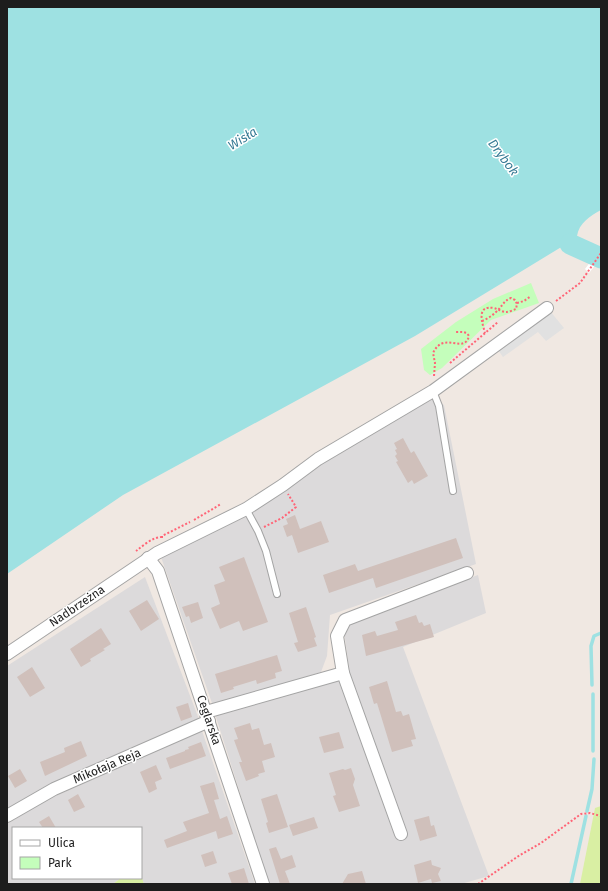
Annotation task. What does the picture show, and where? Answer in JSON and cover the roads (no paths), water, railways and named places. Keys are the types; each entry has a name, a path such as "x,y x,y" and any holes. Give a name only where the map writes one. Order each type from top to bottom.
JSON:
{"street":[{"name":"Nadbrzeżna","path":"7,654 148,558 169,546 195,535 246,509 318,459 433,385 547,308"},
{"name":"Ceglarska","path":"148,558 158,571 208,716 263,884"},
{"path":"401,834 343,673 337,636 345,620 467,574"},
{"name":"Mikołaja Reja","path":"7,816 54,788 208,716 343,673"}],"lane":[{"path":"433,385 439,406 453,491"},
{"path":"246,509 258,531 266,551 277,594"}],"water":[{"name":"Wisła","path":"7,7 601,7 601,210 589,217 580,227 577,236 586,246 598,251 592,260 575,254 563,246 415,336 123,495 7,574"}],"waterway":[{"name":"Drybok","path":"570,244 601,258"},
{"path":"592,685 591,646 594,636 601,633"},
{"path":"593,694 593,751"},
{"path":"587,811 592,789 594,759"},
{"path":"571,884 586,816"}]}
